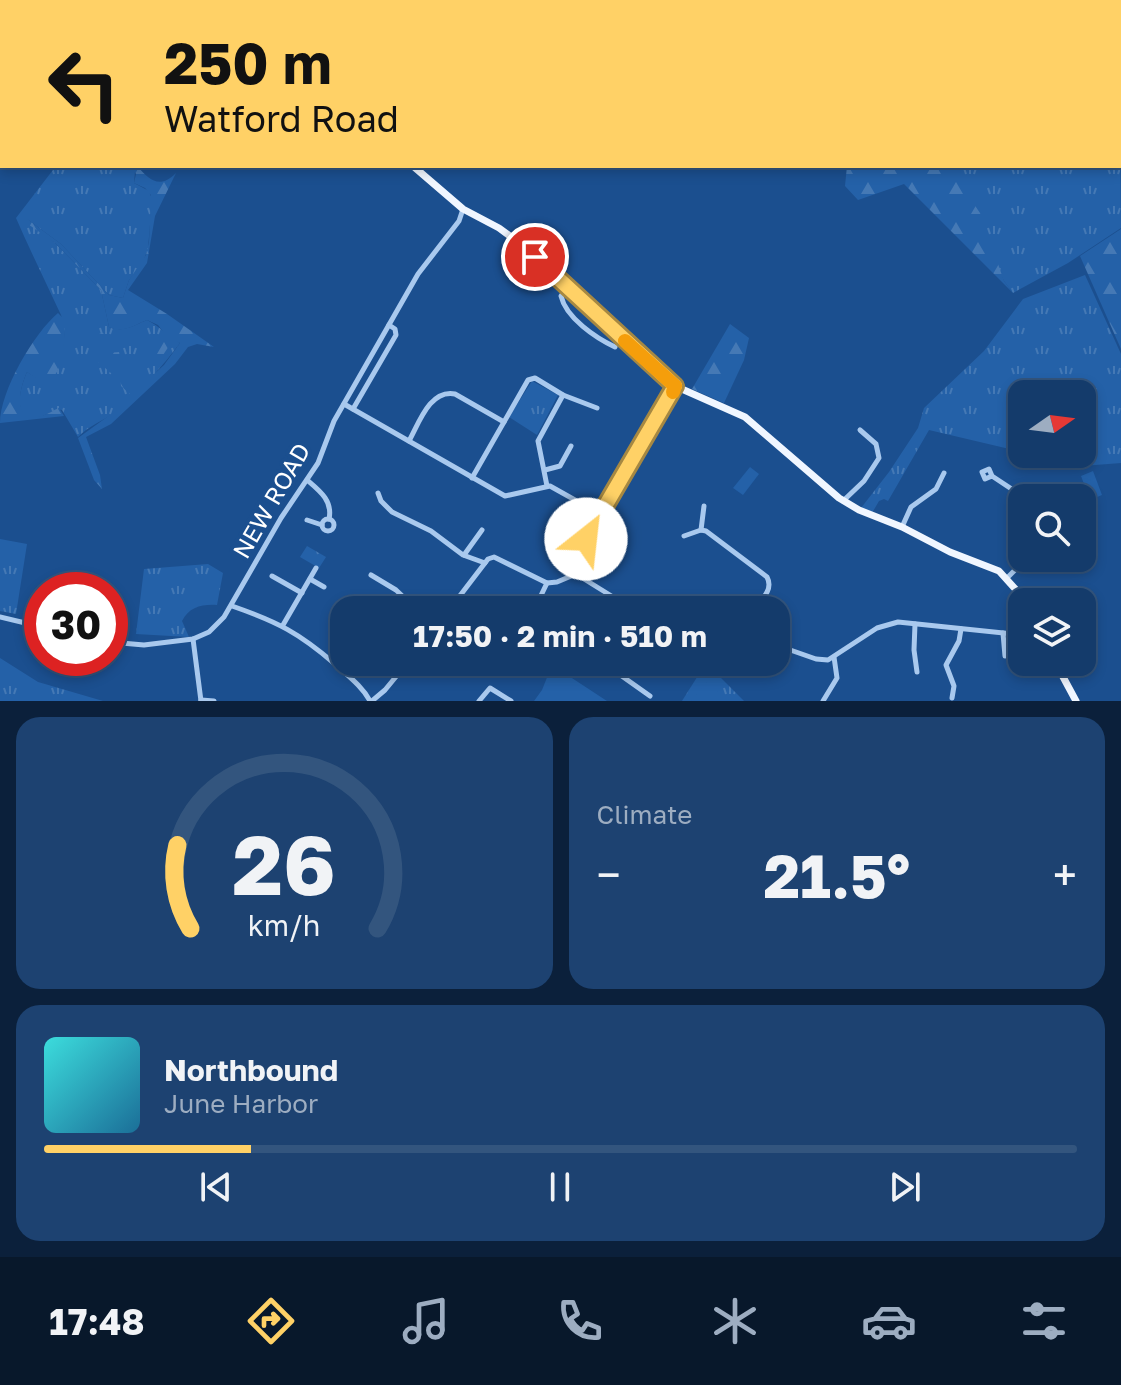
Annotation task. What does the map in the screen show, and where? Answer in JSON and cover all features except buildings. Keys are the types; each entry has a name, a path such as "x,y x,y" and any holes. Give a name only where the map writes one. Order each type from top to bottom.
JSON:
{"main road":[{"path":"415,168 463,209 499,228 522,245 675,386 745,417 843,501 950,552 993,568 1015,588"},
{"path":"1063,676 1076,701"}],"street":[{"path":"311,0 326,0"},
{"name":"NEW ROAD","path":"193,639 209,632 232,606 281,518 322,456 331,428 418,274 459,221 463,209"},
{"path":"567,288 561,296 562,302 580,323 615,347"},
{"name":"NEW ROAD","path":"353,409 396,335 395,329 389,325"},
{"path":"472,478 530,379 535,378 563,395 597,408"},
{"path":"571,575 573,564 600,514 675,386"},
{"path":"409,441 433,399 445,392 455,394 504,422"},
{"path":"547,486 538,441 563,395"},
{"path":"344,404 505,496 547,486 600,514"},
{"path":"843,501 864,481 879,458 876,444 860,430"},
{"path":"545,470 560,466 571,446"},
{"path":"902,527 911,507 936,489 944,473"},
{"path":"992,476 1008,487"},
{"path":"307,480 330,504 329,519 334,524 333,529 326,531 322,525"},
{"path":"378,493 392,512 431,531 463,555 485,563"},
{"path":"701,530 704,506"},
{"path":"322,525 329,519"},
{"path":"307,520 317,526 322,525"},
{"path":"463,555 482,530"},
{"path":"684,536 701,530 712,534 767,577 769,590 764,596"},
{"path":"460,596 485,563 491,558 499,558 547,583 571,575 582,577 612,596"},
{"path":"283,625 316,568"},
{"path":"1007,578 1013,572"},
{"path":"371,575 402,596"},
{"path":"272,576 302,593"},
{"path":"310,579 324,587"},
{"path":"541,596 547,583"},
{"path":"232,606 283,625 303,637 358,684 371,701 396,676"},
{"path":"0,617 24,623"},
{"path":"790,650 816,659 834,657 883,625 898,622 1008,634"},
{"path":"915,624 917,672"},
{"path":"952,698 954,686 946,665 959,641 961,629"},
{"path":"1003,633 1005,656"},
{"path":"128,644 144,645 193,639 201,700 214,701"},
{"path":"823,701 837,678 834,657"},
{"path":"623,676 650,696"},
{"path":"479,701 490,688 511,701"}],"green space":[{"path":"54,168 133,168 134,183 149,191 152,199 148,249 142,264 129,280 123,298 109,295 61,244 27,219 101,290 109,327 124,329 147,320 180,343 133,397 78,437 62,410 29,417 21,408 22,385 27,372 40,380 57,371 64,329 61,315 16,218"},
{"path":"132,168 139,168 146,176 160,182 176,173 155,216 147,263 128,290 214,347 197,344 188,347 175,364 111,424 86,437 102,489 94,480 78,438 132,396 121,386 120,374 112,374 89,354 96,335 102,333 109,336 108,353 119,352 123,371 134,378 138,389 164,365 180,343 173,340 161,358 153,359 150,348 165,334 158,325 147,320 124,329 109,327 101,290 55,243 25,222 27,219 61,244 109,295 123,298 129,280 146,255 149,242 151,195 134,183 136,174"},
{"path":"847,168 949,168 980,213 1004,281 1013,293 904,184 858,200 845,186"},
{"path":"949,168 1120,168 1121,228 1068,263 1013,293 1004,281"},
{"path":"1121,229 1121,349 1080,256"},
{"path":"1085,275 1121,354 1121,463 1096,465 1096,380 1008,380 1008,449 929,430 888,501 879,501 872,513 861,508 918,428 924,408 984,351 1023,299"},
{"path":"58,313 65,320 63,354 58,370 48,382 40,381 27,372 20,402 25,414 31,416 59,408 64,416 0,423 12,379 29,348"},
{"path":"730,324 749,338 744,360 724,403 692,389"},
{"path":"532,381 558,395 537,435 509,417"},
{"path":"750,467 759,474 743,495 733,488"},
{"path":"1093,471 1102,495 1096,498 1096,484 1084,484 1081,476"},
{"path":"0,539 27,544 16,614 0,611"},
{"path":"307,546 326,557 319,568 300,557"},
{"path":"208,564 223,573 217,605 196,607 188,612 182,621 189,637 136,634 144,569"},
{"path":"0,658 24,676 38,682 103,701 0,701"},
{"path":"548,676 569,676 607,701 534,701"},
{"path":"698,676 719,676 744,701 682,701"},
{"path":"707,682 728,701 691,701"}],"slow traffic":[{"path":"625,341 675,386 673,392"}],"route":[{"path":"535,257 675,386 586,539"}]}
